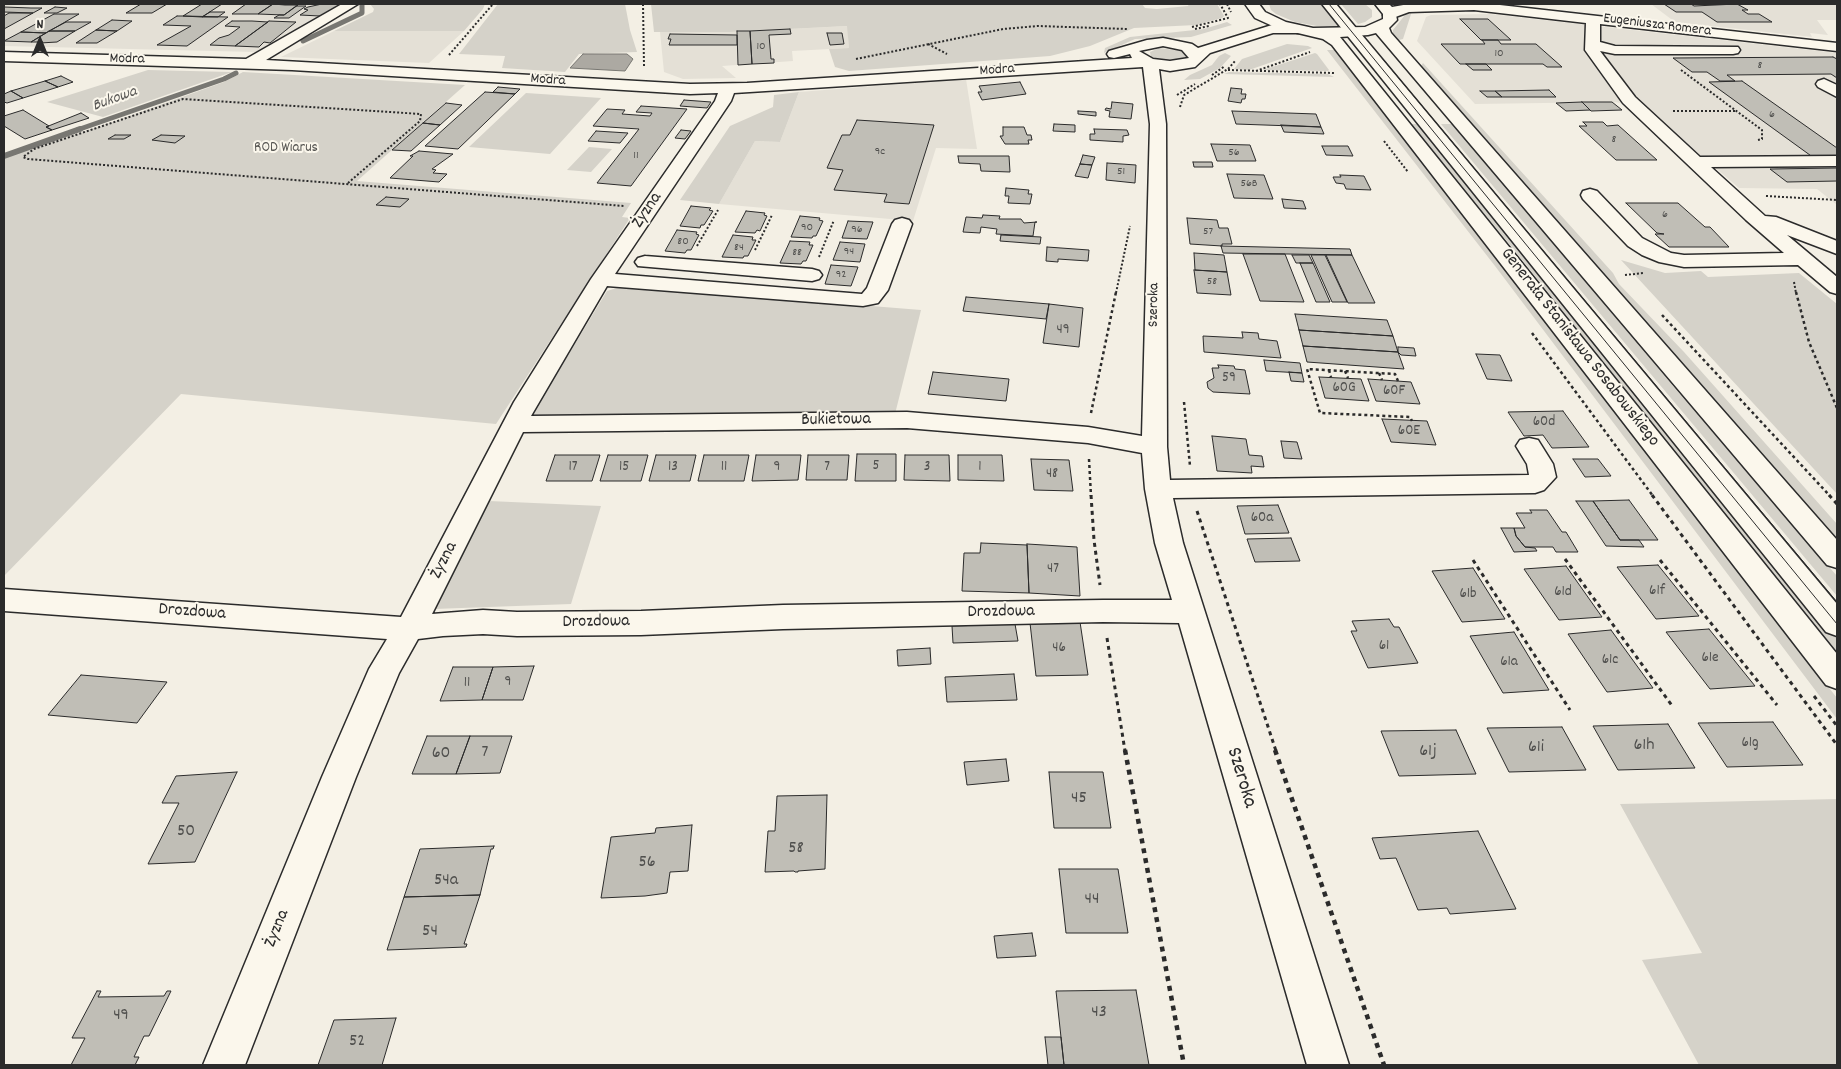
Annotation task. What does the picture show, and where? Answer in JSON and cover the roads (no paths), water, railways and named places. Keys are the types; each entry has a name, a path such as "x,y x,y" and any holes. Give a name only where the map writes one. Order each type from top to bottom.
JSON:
{"street":[{"path":"250,63 300,32 351,4"},
{"path":"1329,4 1372,27 1382,28 1384,34 1837,558"},
{"path":"1337,4 1372,27 1837,602"},
{"name":"Eugeniusza Romera","path":"1457,4 1593,18 1831,50"},
{"name":"Eugeniusza Romera","path":"1372,27 1396,11 1406,8 1477,6"},
{"path":"1255,8 1277,23 1350,38 1372,27"},
{"path":"1174,43 1190,42 1256,22 1261,18 1255,8"},
{"path":"1633,8 1654,26"},
{"path":"1593,18 1592,50 1596,58 1626,96 1753,216 1837,288"},
{"path":"1372,27 1776,552 1837,624"},
{"path":"1172,98 1179,68 1202,51 1272,29 1313,31"},
{"name":"Generała Stanisława Sosabowskiego","path":"1313,31 1326,35 1337,42 1837,676"},
{"name":"Modra","path":"847,80 950,69 1090,58 1155,43 1174,43"},
{"path":"1174,43 1187,47 1192,60"},
{"path":"1592,44 1615,50 1831,50"},
{"name":"Szeroka","path":"1139,47 1136,50 1137,55 1148,62 1172,98 1154,446 1158,489 1169,543 1328,1065"},
{"name":"Modra","path":"4,57 250,63 636,87 728,88 1148,62 1166,66 1192,60"},
{"name":"Żyzna","path":"224,1065 339,777 385,668 409,629 526,402 601,279 723,101 728,88"},
{"path":"1695,162 1837,161"},
{"path":"1590,195 1635,242 1649,251 1666,258 1684,261 1803,259"},
{"path":"1753,216 1787,227 1837,248"},
{"path":"601,279 863,300 870,298 877,290 902,224"},
{"path":"645,262 812,275"},
{"path":"668,284 683,265"},
{"name":"Bukietowa","path":"516,424 907,420 1088,435 1154,446"},
{"path":"1158,489 1349,488 1535,484 1543,477 1540,464 1529,446"},
{"name":"Drozdowa","path":"4,600 409,629 443,624 483,622 517,624 641,623 792,617 1103,611 1190,612"}],"waterway":[{"name":"Bukowa","path":"303,41 362,13 362,4"},
{"name":"Bukowa","path":"77,130 224,79 236,73"},
{"name":"Bukowa","path":"4,156 80,129"}],"tram line":[{"path":"1329,4 1837,624"},
{"path":"1382,58 1837,602"}],"park label":[{"name":"ROD Wiarus","path":"286,149"}]}
